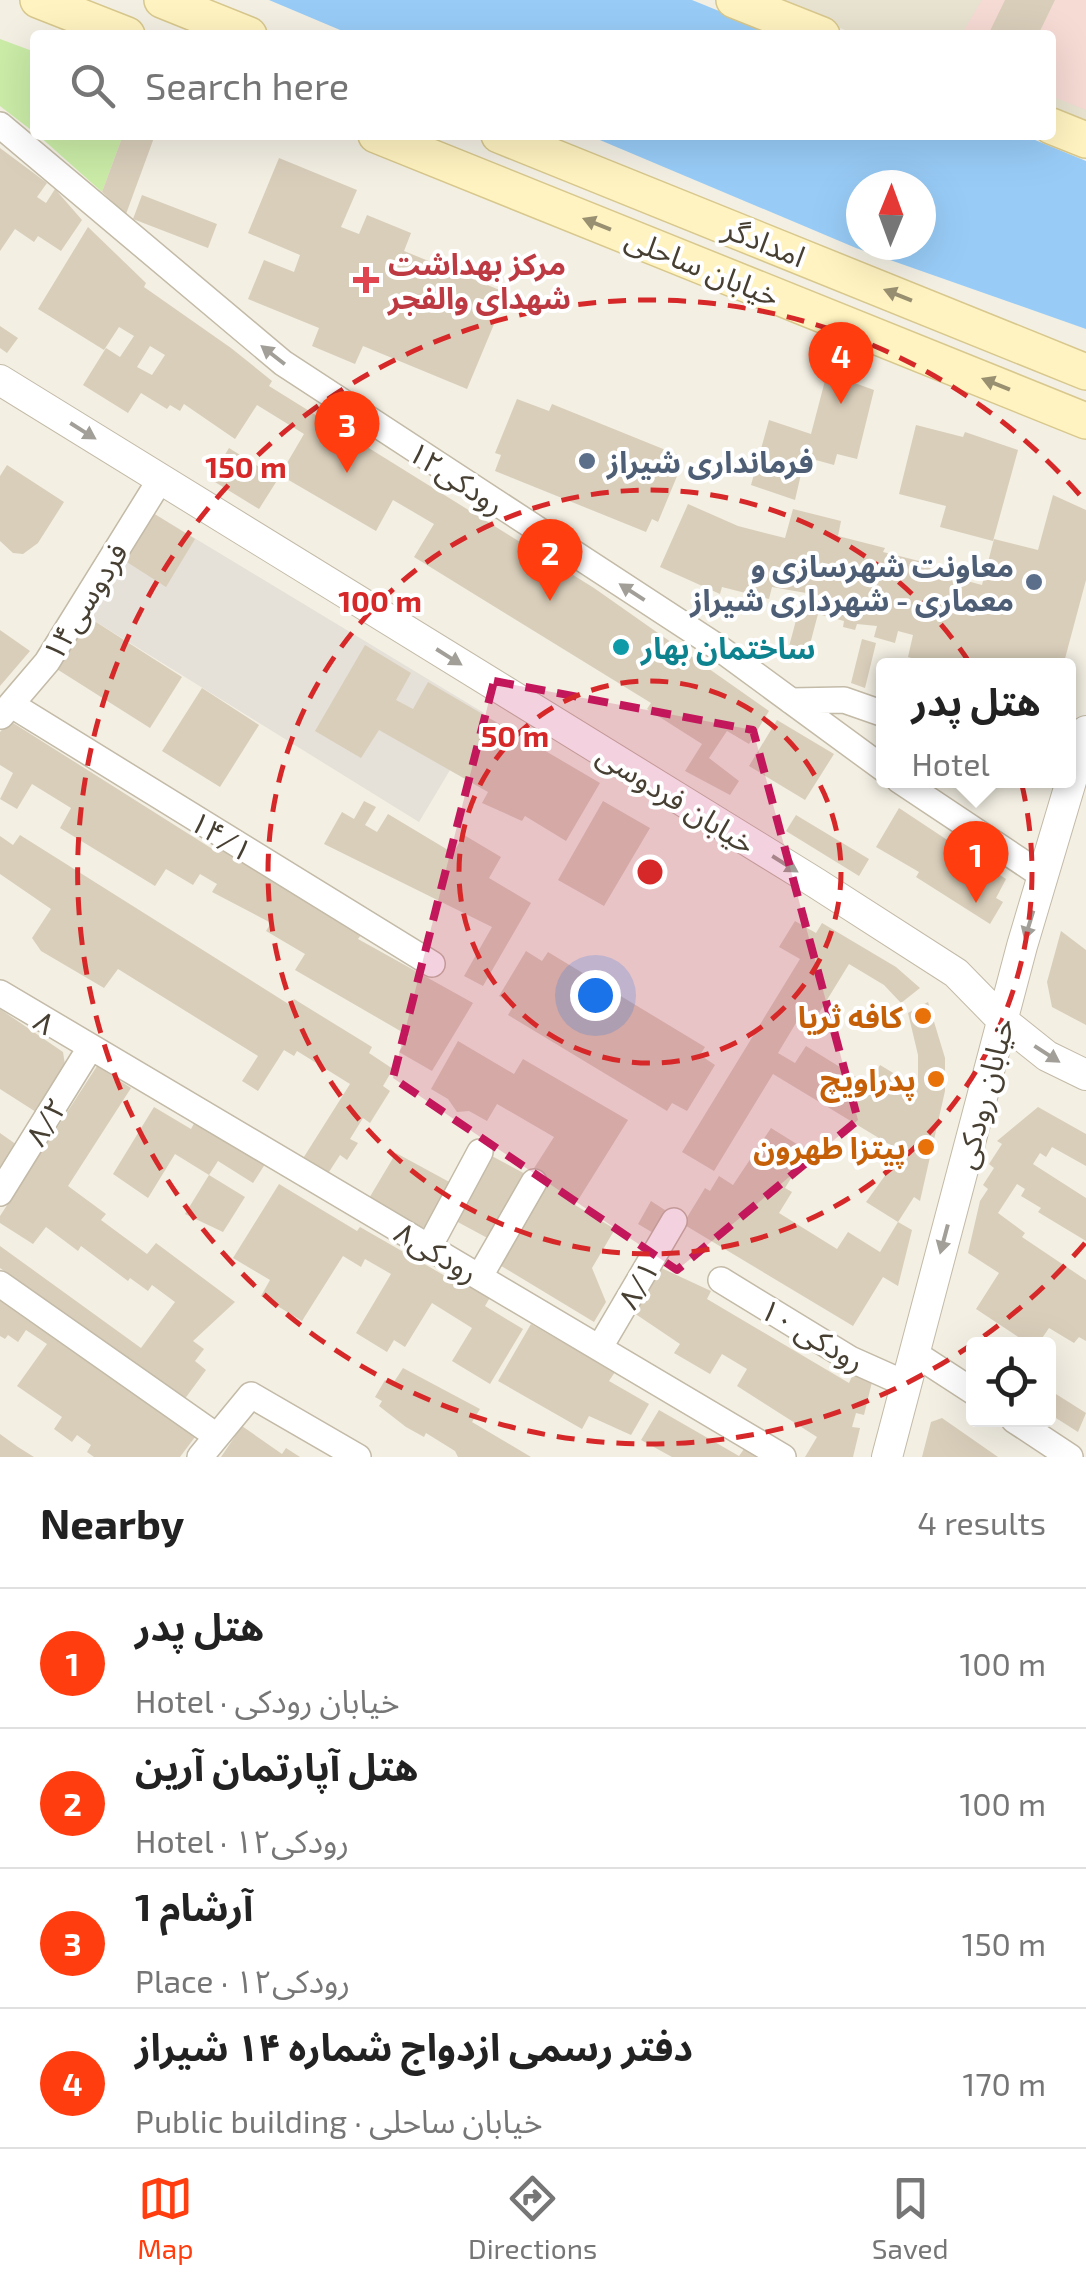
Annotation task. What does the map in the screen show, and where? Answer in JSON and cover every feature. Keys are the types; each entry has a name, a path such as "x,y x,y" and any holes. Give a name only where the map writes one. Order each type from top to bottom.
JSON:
{"main road":[{"path":"38,0 114,30"},
{"path":"162,0 237,30"},
{"path":"734,0 809,30"},
{"path":"1056,128 1086,140"},
{"name":"خیابان ساحلی","path":"388,140 1086,421"},
{"name":"امدادگر","path":"511,140 1086,372"}],"street":[{"name":"رودکی۱۲","path":"0,125 283,363 719,648 876,763"},
{"name":"خیابان فردوسی","path":"0,380 816,883 956,973 1002,1020 1047,1056 1086,1075"},
{"name":"فردوسی۱۴","path":"6,711 46,662 160,480"},
{"path":"791,701 844,700 876,711"},
{"name":"۱۴/۱","path":"6,711 432,964"},
{"name":"خیابان رودکی","path":"887,1457 1002,1020 1044,876 1078,796 1086,731"},
{"path":"914,788 1044,876"},
{"name":"۸","path":"0,993 90,1048"},
{"name":"۸/۲","path":"0,1193 90,1048"},
{"name":"رودکی۸","path":"90,1048 783,1457"},
{"path":"429,1246 480,1152"},
{"path":"480,1276 534,1182"},
{"name":"۸/۱","path":"600,1347 674,1221"},
{"name":"رودکی ۱۰","path":"722,1280 850,1359 906,1384"},
{"path":"0,1284 215,1435"},
{"path":"914,1353 966,1387"},
{"path":"200,1457 251,1395 358,1457"},
{"path":"1025,1427 1070,1457"}],"highlighted area":[{"path":"494,681 753,730 858,1120 677,1270 393,1078"}],"shaded area":[{"path":"772,0 1086,0 1086,129 1056,117 1056,30 845,30"},
{"path":"982,0 1086,0 1086,110 1056,98 1056,30 964,30"},
{"path":"148,510 484,713 419,822 85,615"}],"green space":[{"path":"0,39 30,50 30,129 0,106"},
{"path":"44,140 121,140 102,192"}],"water":[{"path":"269,0 692,0 766,30 340,30"},
{"path":"600,140 1035,140 1086,161 1086,329 890,260 936,260 936,170 846,170 846,244"}],"building":[{"path":"1005,0 1055,0 1040,30 990,30"},
{"path":"121,140 153,140 126,214 102,192"},
{"path":"0,148 47,183 37,197 46,203 55,189 82,220 61,251 38,236 34,242 15,229 0,251"},
{"name":"مرکز بهداشت شهدای والفجر","path":"279,158 357,190 341,227 359,234 367,215 411,233 404,251 507,293 467,389 363,346 355,364 312,346 319,328 248,299 264,260 294,272 300,255 248,233"},
{"path":"142,195 217,224 208,248 133,219"},
{"path":"88,227 146,283 144,287 231,348 272,381 269,386 594,588 769,711 749,744 727,731 709,758 739,781 730,795 685,771 702,744 647,709 651,703 414,557 434,524 393,500 376,531 280,475 304,434 257,405 235,439 184,404 180,411 170,405 167,409 141,393 128,413 83,385 106,348 120,357 134,336 119,327 104,350 38,309","holes":["150,346 165,355 152,375 137,367"]},
{"path":"0,326 18,338 7,353 0,348"},
{"path":"827,373 874,390 857,459 837,454 834,465 805,457 795,500 751,485 769,420 811,434"},
{"name":"فرمانداری شیراز","path":"517,399 549,411 552,404 678,455 674,466 680,469 658,522 652,519 646,532 495,471 501,455 495,453"},
{"path":"916,425 963,437 965,432 1018,450 993,541 940,527 946,506 899,494"},
{"path":"229,448 278,479 259,509 210,479"},
{"path":"7,465 64,502 38,543 23,554 13,553 0,541 0,476"},
{"path":"1053,495 1086,510 1086,580 1065,658 912,658 908,657 913,635 898,631 895,643 874,637 877,626 857,624 855,630 843,627 844,621 818,614 823,596 772,587 769,599 722,587 720,594 660,567 688,504 738,526 785,538 793,509 841,521 838,536 885,548 883,552 931,564 930,571 982,585 994,539 1038,550"},
{"path":"148,510 195,539 166,587 119,557"},
{"path":"799,609 818,614 805,663 787,654"},
{"path":"85,615 182,677 150,728 52,666"},
{"path":"0,630 30,651 0,686"},
{"path":"862,639 876,643 865,688 851,683"},
{"path":"365,645 411,673 396,700 413,709 428,682 600,783 566,841 525,816 522,821 482,803 488,792 379,730 361,758 315,731"},
{"path":"202,688 259,725 220,787 162,751"},
{"path":"777,720 834,754 805,800 749,766"},
{"path":"10,721 214,850 219,843 331,911 328,916 361,935 358,939 473,1003 432,1071 399,1052 409,1036 295,970 305,954 266,931 271,923 212,892 217,884 200,874 193,885 166,869 155,886 60,828 71,808 32,784 17,809 0,799 13,773 0,765 0,732"},
{"path":"364,801 376,807 365,825 377,832 388,814 453,853 464,835 501,857 489,878 531,903 483,986 464,976 492,927 324,844 342,812 354,819"},
{"path":"603,801 650,828 604,906 558,880"},
{"path":"899,808 1006,879 996,898 1003,902 990,924 916,877 919,872 876,847"},
{"path":"796,815 869,859 859,876 786,831"},
{"path":"20,835 290,1005 294,999 372,1047 369,1053 393,1069 383,1086 390,1091 370,1123 363,1118 350,1139 358,1143 347,1160 340,1155 327,1175 302,1160 350,1084 297,1051 294,1056 284,1050 258,1091 242,1081 258,1056 118,969 104,988 41,951 32,938 51,909 0,874 0,836 13,845"},
{"path":"795,921 816,933 822,923 896,967 920,988 901,1003 884,985 849,964 808,1031 796,1023 778,1053 795,1063 806,1046 869,1085 880,1065 918,1088 918,1055 908,1013 928,1002 945,1058 945,1091 920,1201 914,1197 898,1222 866,1202 902,1152 773,1074 714,1171 682,1152 800,959 779,947"},
{"path":"1061,931 1086,950 1086,1025 1052,1007 1047,982"},
{"path":"526,951 542,961 548,952 705,1047 700,1055 715,1065 687,1111 672,1103 667,1111 508,1015 514,1005 499,996"},
{"path":"0,1009 63,1052 65,1065 36,1112 0,1089"},
{"path":"458,1041 514,1074 523,1059 628,1120 575,1205 615,1229 592,1268 606,1302 594,1322 498,1264 493,1241 454,1220 490,1155 529,1176 554,1137 497,1104 487,1121 469,1111 457,1112 448,1099 431,1089"},
{"path":"97,1066 131,1088 68,1186 106,1214 101,1220 147,1254 156,1243 235,1302 193,1341 204,1349 195,1361 206,1370 184,1400 0,1268 0,1246 141,1348 175,1302 152,1285 148,1291 130,1278 128,1281 81,1246 78,1251 46,1227 33,1244 0,1223 0,1216"},
{"path":"154,1107 191,1129 197,1118 267,1161 253,1183 218,1161 209,1175 175,1154 148,1198 113,1174"},
{"path":"1038,1107 1086,1134 1086,1166 1052,1147 1046,1157 1040,1153 1033,1164 1086,1198 1086,1241 1038,1212 1041,1208 1021,1196 1025,1189 1017,1184 998,1213 1025,1233 1022,1237 1086,1280 1086,1341 1079,1337 1074,1343 1049,1328 1043,1337 1018,1337 976,1309 999,1273 968,1253 980,1201 988,1189 983,1185 994,1168 989,1164 1002,1144 997,1141"},
{"path":"771,1128 808,1151 785,1188 792,1192 779,1213 837,1249 848,1232 880,1252 898,1222 912,1230 898,1286 883,1277 853,1326 683,1224 705,1188 710,1191 719,1176 733,1185"},
{"path":"0,1133 17,1145 0,1174"},
{"path":"396,1153 453,1184 431,1227 414,1228 368,1200"},
{"path":"209,1175 245,1197 223,1232 185,1214"},
{"path":"279,1184 357,1231 360,1227 447,1277 451,1270 492,1294 485,1306 523,1329 490,1384 452,1361 472,1328 432,1303 405,1347 394,1340 387,1352 356,1333 391,1274 365,1259 361,1267 343,1256 302,1321 261,1296 270,1280 233,1258"},
{"path":"651,1201 668,1212 655,1234 638,1224"},
{"path":"657,1266 711,1291 707,1299 849,1383 854,1372 872,1382 864,1415 856,1413 852,1427 860,1428 853,1457 805,1457 817,1437 737,1386 747,1369 722,1354 710,1374 674,1353 680,1344 631,1311"},
{"path":"0,1299 7,1304 10,1301 56,1332 52,1337 195,1437 180,1457 94,1457 87,1452 91,1445 77,1435 72,1442 54,1429 62,1417 17,1386 47,1344 26,1330 18,1342 8,1335 5,1339 0,1336"},
{"path":"531,1324 615,1372 609,1381 649,1404 631,1435 589,1416 582,1429 498,1381"},
{"path":"403,1368 480,1409 472,1422 531,1457 458,1457 426,1433 424,1437 406,1427 379,1406 382,1401 375,1397 385,1380 392,1385"},
{"path":"1056,1394 1086,1413 1078,1432 1056,1418"},
{"path":"659,1410 739,1456 744,1449 758,1457 672,1457 641,1440"},
{"path":"942,1418 998,1457 922,1457 931,1422"},
{"path":"242,1426 282,1454 286,1448 300,1457 221,1457"},
{"path":"0,1434 18,1447 34,1457 0,1457"}],"place":[{"name":"مرکز بهداشت شهدای والفجر","path":"366,280"},
{"name":"دفتر رسمی ازدواج شماره ۱۴ شیراز","path":"841,404"},
{"name":"فرمانداری شیراز","path":"587,461"},
{"name":"آرشام 1","path":"347,473"},
{"name":"معاونت شهرسازی و معماری - شهرداری شیراز","path":"1034,582"},
{"name":"هتل آپارتمان آرین","path":"550,601"},
{"name":"ساختمان بهار","path":"621,647"},
{"name":"هتل پدر","path":"976,903"},
{"name":"کافه ثریا","path":"923,1016"},
{"name":"پدراویچ","path":"936,1079"},
{"name":"پیتزا طهرون","path":"926,1147"}]}
